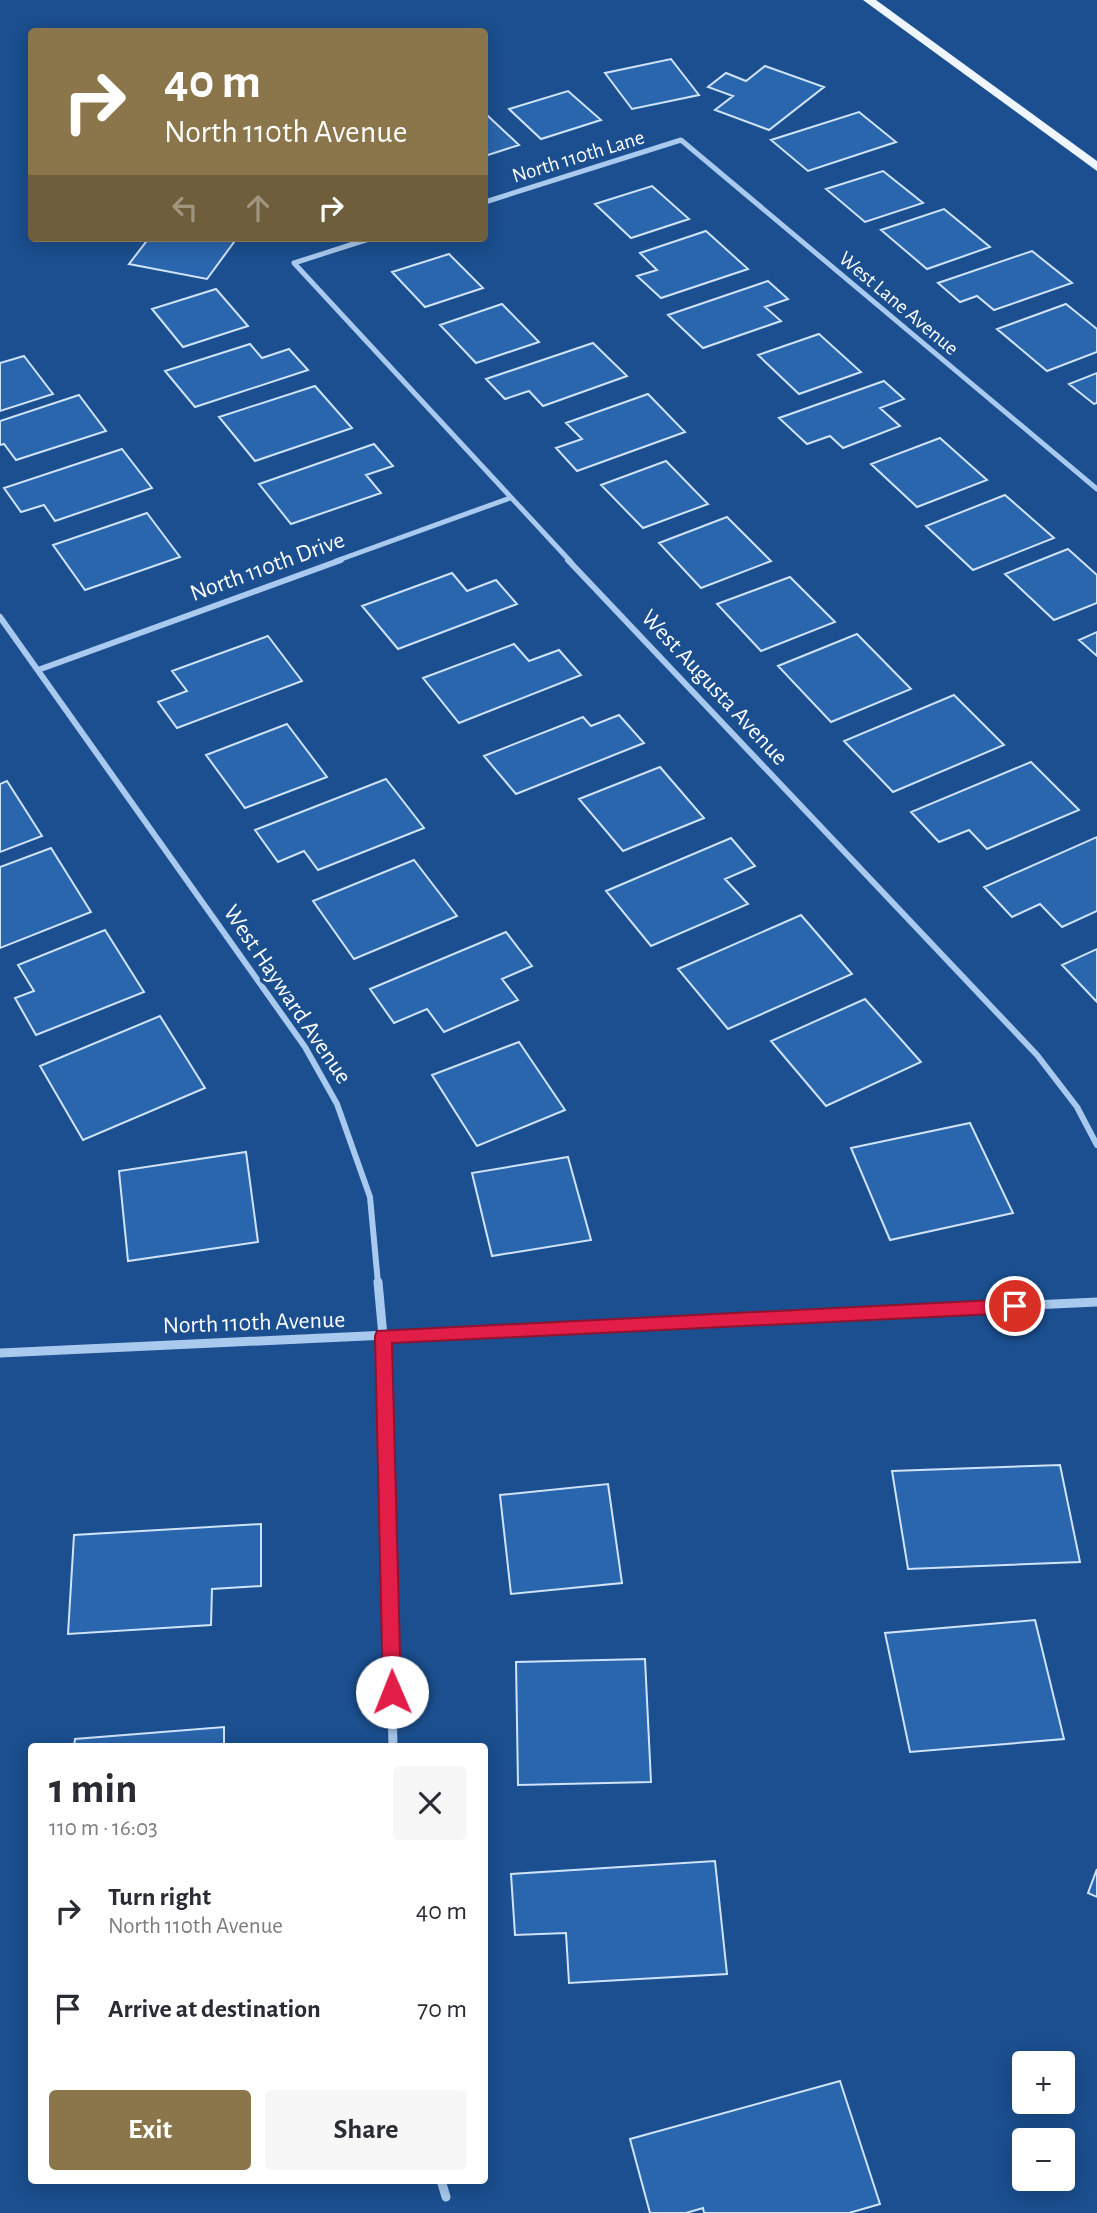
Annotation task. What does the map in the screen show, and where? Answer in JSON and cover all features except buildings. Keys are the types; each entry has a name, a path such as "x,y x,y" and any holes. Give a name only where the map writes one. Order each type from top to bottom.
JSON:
{"main road":[{"path":"869,0 1097,166"}],"street":[{"name":"North 110th Lane","path":"488,201 681,140"},
{"name":"West Lane Avenue","path":"681,140 1097,489"},
{"name":"West Augusta Avenue","path":"360,242 294,263 510,498 1037,1055 1077,1107 1097,1145"},
{"name":"North 110th Drive","path":"38,670 510,498"},
{"name":"West Hayward Avenue","path":"0,617 305,1047 337,1104 370,1197 383,1336 393,1743"},
{"name":"North 110th Avenue","path":"0,1353 1097,1302"},
{"path":"441,2184 446,2197"}],"route":[{"path":"392,1692 383,1336 1015,1306"}]}
